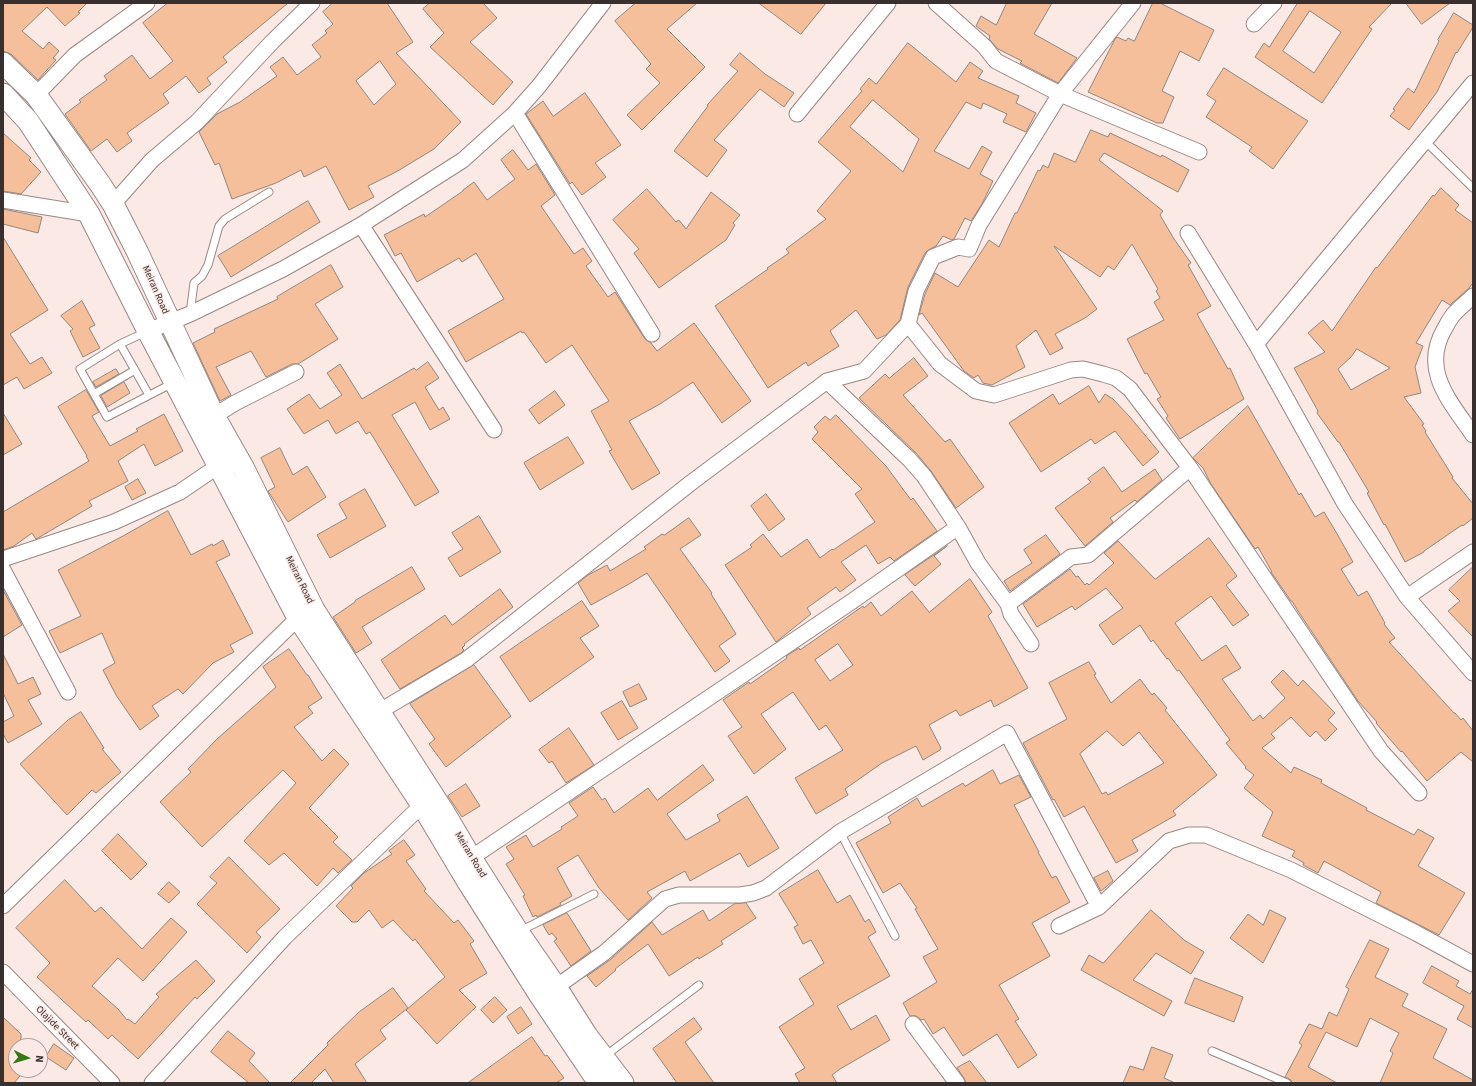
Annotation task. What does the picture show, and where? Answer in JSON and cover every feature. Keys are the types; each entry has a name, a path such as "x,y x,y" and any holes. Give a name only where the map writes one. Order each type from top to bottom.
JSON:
{"main road":[{"name":"Meiran Road","path":"3,63 36,95 113,204 138,251 214,416 244,469 314,610 380,711 518,932 556,987 587,1036 623,1083"},
{"name":"Meiran Road","path":"3,94 28,121 89,214 148,331 298,618 422,805 468,882 539,994 599,1083"}],"street":[{"path":"36,95 75,55 147,3"},
{"path":"113,204 152,160 197,122 272,42 312,3"},
{"path":"148,331 169,321 190,314 282,269 361,225 463,160 515,113 539,86 602,3"},
{"path":"797,114 888,3"},
{"path":"936,3 984,46 996,61 1060,94 1199,152"},
{"path":"380,711 466,660 692,482 827,382 864,371 908,324 916,291 933,257 958,246 969,249 980,225 1060,94 1133,3"},
{"path":"1254,24 1274,3"},
{"path":"1256,344 1473,83"},
{"path":"515,113 652,334"},
{"path":"3,200 89,214"},
{"path":"361,225 494,430"},
{"path":"1188,233 1256,344 1345,504 1407,597 1473,673"},
{"path":"1473,296 1452,316 1440,336 1434,355 1437,376 1444,394 1473,435"},
{"path":"908,324 940,364 976,391 994,396 1071,370 1083,369 1116,378 1130,389 1190,468 1381,751 1419,793"},
{"path":"214,416 235,403 296,372"},
{"path":"827,382 913,463 924,476 958,527 978,563 1008,604 1011,614 1031,644"},
{"path":"3,559 114,522 180,492 218,466"},
{"path":"1008,604 1071,557 1088,555 1190,468"},
{"path":"471,858 851,602 958,527"},
{"path":"1407,597 1473,552"},
{"path":"3,570 68,692"},
{"path":"3,906 298,618"},
{"path":"556,987 604,953 665,900 679,895 740,895 753,893 766,888 840,832 1007,733 1099,907"},
{"path":"152,1083 284,937 422,805"},
{"path":"1059,926 1099,907 1169,841 1189,835 1206,835 1291,870 1416,933 1473,964"},
{"name":"Olajide Street","path":"3,972 112,1083"},
{"path":"913,1024 957,1083"}],"lane":[{"path":"1425,141 1473,188"},
{"path":"190,314 194,284 202,276 208,265 218,226 225,219 269,192"},
{"path":"148,331 120,344 80,369 107,417 176,382"},
{"path":"120,344 150,395"},
{"path":"94,394 135,370"},
{"path":"840,832 895,936"},
{"path":"518,932 594,894"},
{"path":"603,1057 699,985"},
{"path":"1212,1050 1287,1083"}],"building":[{"path":"3,3 87,3 78,12 80,13 65,26 47,7 22,31 43,49 49,42 59,51 53,58 56,60 38,80 11,54 3,51"},
{"path":"168,3 288,3 223,57 227,62 207,78 211,84 199,93 186,76 163,94 169,103 127,133 132,141 117,152 107,139 91,151 65,114 81,102 79,100 107,80 104,76 132,55 150,79 173,61 143,23"},
{"path":"333,3 387,3 413,42 396,53 461,122 434,149 396,172 368,186 374,197 349,210 326,166 304,177 301,170 276,183 232,199 219,163 215,165 199,132 217,114 240,102 277,76 270,67 283,57 297,75 321,57 312,45 327,33 325,31 333,24 323,12","holes":["380,61 396,84 374,105 356,81"]},
{"path":"430,3 483,3 497,18 470,42 513,82 493,105 430,47 444,33 423,9"},
{"path":"636,3 697,3 667,29 705,67 642,130 627,115 660,83 646,69 651,64 615,21"},
{"path":"759,3 826,3 801,34"},
{"path":"1007,3 1052,3 1034,34 1077,58 1058,83 1020,63 1022,61 998,49 989,39 990,36 976,26 981,16 996,25"},
{"path":"1153,3 1160,3 1214,30 1199,61 1180,51 1162,91 1174,97 1163,123 1157,123 1088,92 1115,39 1117,37 1126,41 1128,38 1134,41"},
{"path":"1298,3 1392,3 1369,27 1372,29 1322,103 1255,57 1264,43 1269,47","holes":["1310,11 1341,32 1314,73 1283,51"]},
{"path":"1406,3 1450,3 1422,24"},
{"path":"1454,13 1473,25 1473,27 1457,53 1456,52 1437,92 1409,130 1390,116 1395,110 1393,109 1408,88 1414,93 1439,41 1438,40"},
{"path":"908,43 956,82 970,62 983,71 978,78 1019,96 1016,103 1036,113 1026,132 1003,122 1007,114 983,103 981,109 966,102 934,151 969,169 982,146 992,152 980,174 993,181 982,204 971,221 965,218 954,239 952,240 943,236 936,246 925,253 908,287 900,320 886,335 877,339 856,310 830,331 839,346 808,366 806,362 768,388 715,306 789,253 786,249 826,219 817,211 851,171 818,142 862,91 860,89 869,78 876,84","holes":["873,100 919,139 903,172 850,127"]},
{"path":"740,53 765,74 794,93 784,107 760,89 714,140 727,150 707,177 674,151 708,106 707,105 738,71 730,65"},
{"path":"1224,68 1308,121 1273,169 1249,151 1252,147 1206,117 1216,101 1207,95"},
{"path":"585,93 621,145 595,163 606,177 582,195 572,182 570,184 526,114 543,101 553,116"},
{"path":"1091,130 1108,137 1110,133 1161,157 1162,155 1189,170 1178,192 1104,153 1099,160 1163,211 1160,215 1174,239 1191,263 1188,265 1211,306 1197,314 1228,369 1230,368 1244,399 1180,439 1166,418 1168,416 1157,399 1161,397 1147,373 1145,374 1127,339 1164,320 1154,302 1160,298 1156,291 1158,289 1132,244 1114,270 1108,266 1100,277 1054,246 1097,309 1085,318 1055,334 1063,348 1050,355 1036,330 1016,346 1025,367 992,385 983,383 978,375 974,378 964,371 922,313 919,315 925,294 935,273 958,287 989,240 999,247 1038,170 1040,171 1043,165 1048,168 1054,153 1075,162"},
{"path":"3,133 31,158 29,160 41,172 21,194 3,191"},
{"path":"513,150 528,170 536,164 555,195 541,206 574,254 583,248 592,261 586,266 608,297 615,292 645,339 651,343 657,351 694,323 751,401 722,423 693,382 660,404 629,421 660,473 632,490 609,451 612,450 591,411 609,401 572,345 546,363 524,332 522,333 521,331 466,362 448,331 504,299 476,253 462,262 459,258 417,282 401,253 395,256 384,235 424,214 425,217 474,182 487,200 515,179 501,160"},
{"path":"1441,188 1459,205 1455,210 1473,223 1473,283 1450,305 1442,300 1416,343 1423,346 1415,367 1421,393 1404,397 1424,424 1422,425 1426,431 1425,432 1453,477 1452,478 1473,504 1473,518 1424,552 1405,562 1367,493 1369,492 1339,442 1317,413 1318,411 1294,368 1325,352 1308,333 1323,320 1332,331 1376,267 1377,268 1433,195 1434,196","holes":["1357,349 1390,368 1351,390 1338,369"]},
{"path":"647,189 676,222 679,220 686,229 711,192 740,215 733,223 735,225 726,240 659,288 634,253 639,249 613,220"},
{"path":"308,201 320,222 231,277 218,256"},
{"path":"3,209 42,217 38,233 3,224"},
{"path":"3,237 48,310 10,334 30,364 42,357 52,373 24,389 17,377 3,385"},
{"path":"331,265 343,287 315,304 338,339 298,364 292,364 266,377 251,351 216,367 231,395 220,401 193,343 215,332 214,329 278,299 277,297"},
{"path":"82,301 95,325 89,328 100,348 83,357 70,331 73,329 61,316"},
{"path":"914,358 928,376 903,395 945,442 950,439 984,487 956,508 931,471 916,453 859,398 885,374 889,378"},
{"path":"428,362 439,378 425,387 439,410 443,407 450,419 430,430 415,402 392,415 439,492 415,506 370,432 366,434 358,421 336,434 328,420 304,434 287,409 309,394 320,409 342,395 327,373 340,364 362,399 414,368 416,370"},
{"path":"116,369 119,374 96,387 93,382"},
{"path":"124,382 130,393 107,407 101,396"},
{"path":"1089,386 1099,403 1105,394 1113,399 1159,452 1143,466 1115,431 1095,444 1091,439 1041,472 1009,423 1053,394 1059,404"},
{"path":"86,390 99,412 92,416 110,446 138,431 136,429 164,414 183,451 155,466 144,444 118,461 128,481 89,501 92,506 38,538 36,539 32,533 14,546 3,550 3,512 89,461 58,407"},
{"path":"555,391 565,405 539,424 529,410"},
{"path":"1248,406 1299,495 1301,493 1315,517 1324,512 1336,532 1353,562 1341,569 1358,596 1367,591 1385,623 1384,624 1395,638 1389,642 1454,713 1461,720 1463,718 1473,731 1473,762 1461,752 1427,781 1358,701 1271,572 1258,547 1255,549 1211,484 1203,468 1193,458"},
{"path":"3,413 22,444 3,455"},
{"path":"836,415 886,466 911,500 913,498 937,531 894,561 890,557 878,564 866,545 841,562 856,580 840,592 836,587 807,608 811,614 776,642 725,565 752,547 750,545 763,534 781,557 807,539 820,558 875,522 855,494 862,489 812,439 818,432 814,427 825,416 830,420"},
{"path":"568,437 584,463 540,490 524,463"},
{"path":"280,448 293,475 307,466 326,497 288,522 268,491 275,487 261,458"},
{"path":"1104,467 1122,492 1155,469 1162,480 1137,502 1135,500 1110,518 1113,522 1085,546 1055,508 1091,482 1088,479"},
{"path":"138,479 146,493 132,500 125,487"},
{"path":"365,489 386,526 330,558 317,535 347,518 339,504"},
{"path":"766,494 785,519 769,531 751,506"},
{"path":"168,511 191,555 223,540 230,555 216,562 253,633 230,645 234,652 213,663 183,694 178,689 152,706 159,716 140,730 116,695 103,670 115,663 102,633 60,653 49,631 81,616 58,570"},
{"path":"479,516 501,552 460,577 448,558 463,549 452,533"},
{"path":"689,518 701,535 680,549 712,593 711,594 736,634 719,646 730,661 715,672 647,573 591,605 578,583 588,575 607,565 610,571 646,549 644,547"},
{"path":"1046,535 1060,554 1010,591 1004,581 1032,563 1024,550"},
{"path":"1209,538 1237,576 1226,585 1249,615 1233,626 1211,596 1175,623 1202,661 1226,645 1241,668 1222,679 1253,721 1260,715 1263,719 1285,698 1271,682 1283,670 1298,686 1303,680 1335,713 1328,720 1337,729 1325,741 1316,731 1310,737 1291,717 1271,734 1275,738 1262,748 1291,773 1294,767 1322,780 1321,783 1367,808 1366,810 1414,835 1418,829 1434,838 1418,866 1465,893 1439,935 1376,903 1381,892 1324,861 1318,873 1303,865 1304,863 1292,856 1295,851 1262,836 1273,812 1244,788 1254,775 1245,768 1246,767 1226,743 1230,740 1179,670 1177,671 1153,640 1151,642 1140,625 1113,645 1099,625 1123,608 1106,588 1075,610 1072,606 1037,627 1023,604 1070,569 1085,585 1087,583 1089,585 1114,563 1104,553 1118,541 1155,579"},
{"path":"947,546 934,556 941,564 915,586 905,575"},
{"path":"412,567 425,589 362,627 372,643 356,653 333,617 355,601"},
{"path":"1473,567 1473,637 1448,611 1460,601 1449,590"},
{"path":"970,579 992,612 988,616 1028,688 994,707 991,700 960,716 956,710 929,725 941,748 940,750 923,760 916,746 882,763 845,789 848,795 816,814 795,778 843,750 826,725 819,730 793,692 761,714 786,749 754,774 728,736 742,727 723,700 749,682 750,684 787,658 786,656 799,648 800,650 871,602 881,616 912,591 929,612","holes":["838,644 853,665 830,681 815,660"]},
{"path":"500,589 513,607 464,644 465,645 462,648 464,650 461,653 400,689 381,660 445,615 452,625"},
{"path":"3,590 22,625 3,637"},
{"path":"582,601 599,626 580,638 594,657 530,702 500,657"},
{"path":"289,649 308,675 322,698 308,707 313,713 294,727 322,761 334,749 349,764 309,808 338,837 333,842 352,860 338,873 333,868 317,886 284,853 269,865 244,841 296,783 283,770 202,847 160,802 191,772 188,769 217,739 276,687 263,667"},
{"path":"3,654 18,684 33,677 41,694 28,700 42,724 8,743 3,734 3,722 14,716 3,693"},
{"path":"1089,662 1096,674 1094,675 1111,703 1140,679 1152,695 1154,693 1167,708 1165,710 1217,775 1173,811 1176,815 1132,840 1138,851 1116,863 1084,806 1064,817 1054,799 1053,800 1023,743 1067,719 1049,683","holes":["1107,731 1123,746 1139,732 1164,763 1108,795 1106,792 1102,794 1080,754"]},
{"path":"474,665 511,716 446,767 429,744 435,739 410,704"},
{"path":"639,684 647,699 630,707 623,692"},
{"path":"622,701 638,728 618,740 601,713"},
{"path":"81,712 104,748 102,749 121,772 96,793 92,790 67,815 20,764 68,720"},
{"path":"569,728 594,765 566,783 552,761 549,763 539,750"},
{"path":"703,765 714,780 667,814 686,840 720,821 717,815 747,796 779,848 748,867 740,853 690,881 685,871 647,892 652,898 628,920 599,888 578,855 557,868 572,896 560,903 561,905 537,917 536,915 533,917 523,896 525,895 506,864 514,859 506,847 526,835 533,847 562,829 561,827 578,816 569,803 593,787 602,800 605,798 614,813 648,788 657,800"},
{"path":"993,770 1000,784 1019,775 1031,797 1014,805 1052,878 1056,876 1070,902 1032,923 1050,956 999,985 1019,1019 1015,1021 1037,1055 1018,1068 997,1034 963,1056 944,1027 933,1034 924,1019 921,1020 916,1016 910,1016 903,1003 937,982 923,957 938,949 915,909 917,908 900,883 883,893 856,843 891,823 888,817 917,798 922,807 963,783 965,786"},
{"path":"466,784 480,806 462,817 448,796"},
{"path":"118,834 147,864 131,880 102,851"},
{"path":"404,840 415,855 406,861 426,889 424,891 454,923 458,920 474,941 470,944 487,973 459,990 476,1007 437,1044 406,1010 445,977 415,939 413,941 393,920 382,928 369,910 357,922 352,922 336,906 353,888 351,886 364,873 392,854 389,851"},
{"path":"229,857 280,909 256,932 261,937 247,953 197,904 217,883 210,877"},
{"path":"818,870 837,903 850,895 865,922 869,919 876,932 868,937 890,976 837,1006 851,1030 876,1015 890,1040 832,1075 837,1083 800,1083 795,1074 805,1068 779,1027 814,1004 799,979 824,963 811,940 803,944 794,927 798,925 779,894"},
{"path":"1108,871 1113,881 1101,891 1094,878"},
{"path":"65,880 95,912 101,907 142,949 171,918 187,932 143,981 118,958 92,986 118,1009 127,1020 128,1019 135,1024 159,997 156,994 196,960 215,981 197,999 195,997 138,1059 112,1035 108,1039 88,1020 86,1022 37,977 50,963 16,928"},
{"path":"169,882 180,892 169,903 158,894"},
{"path":"746,903 756,918 721,941 723,944 699,959 698,957 669,976 648,944 615,969 616,970 596,987 587,976 610,960 652,922 662,935 703,910 709,921 734,904"},
{"path":"1151,910 1184,940 1204,952 1191,974 1156,953 1133,980 1172,1001 1164,1016 1081,970 1089,955 1103,963"},
{"path":"1270,910 1286,918 1263,963 1230,938 1248,914 1263,925"},
{"path":"567,913 591,951 571,966 554,941 557,939 552,933 549,935 543,925"},
{"path":"1370,940 1389,949 1375,977 1408,994 1402,1006 1447,1029 1433,1058 1473,1080 1473,1083 1380,1083 1393,1053 1390,1051 1399,1033 1370,1018 1357,1047 1326,1032 1308,1067 1337,1083 1292,1083 1291,1080 1285,1077 1302,1045 1299,1043 1309,1024 1322,1029 1329,1012 1337,1016 1349,989 1346,987"},
{"path":"1432,966 1459,981 1456,986 1470,994 1473,989 1473,1028 1457,1019 1464,1006 1423,983"},
{"path":"1195,978 1243,997 1234,1022 1185,1003"},
{"path":"393,988 408,1008 380,1030 386,1039 355,1064 367,1083 334,1083 325,1069 311,1083 290,1083 328,1045 327,1043 359,1012"},
{"path":"495,997 507,1010 493,1023 481,1010"},
{"path":"521,1007 532,1024 518,1034 507,1017"},
{"path":"3,1017 21,1034 21,1038 8,1038 8,1078 18,1078 14,1083 3,1083"},
{"path":"694,1018 702,1029 685,1042 714,1083 677,1083 653,1049"},
{"path":"228,1031 255,1053 249,1061 270,1083 249,1083 211,1052"},
{"path":"532,1037 545,1056 547,1055 564,1078 556,1083 468,1083"},
{"path":"54,1044 74,1058 66,1070 48,1058 48,1054"},
{"path":"1152,1047 1173,1055 1164,1078 1173,1083 1123,1083 1130,1066 1143,1070"},
{"path":"970,1061 987,1083 966,1083 957,1068"}]}
